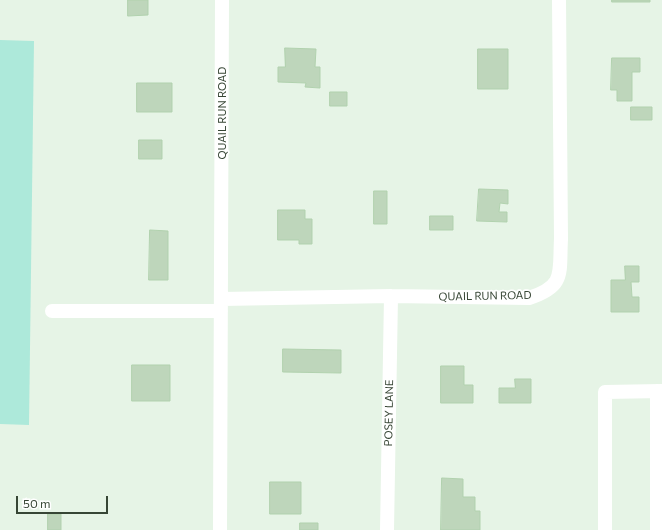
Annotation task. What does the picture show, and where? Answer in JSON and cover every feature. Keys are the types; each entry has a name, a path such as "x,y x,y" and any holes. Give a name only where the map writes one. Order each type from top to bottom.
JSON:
{"street":[{"name":"QUAIL RUN ROAD","path":"220,530 222,0"},
{"name":"QUAIL RUN ROAD","path":"222,305 391,296 529,298 542,293 553,286 559,277 561,239 559,0"},
{"name":"POSEY LANE","path":"387,530 391,296"},
{"path":"52,311 222,305"},
{"path":"605,530 605,392 660,391 657,530"}],"shaded area":[{"path":"0,40 34,41 29,425 0,424"}],"building":[{"path":"128,0 148,0 148,15 128,16"},
{"path":"612,0 650,0 650,2 612,2"},
{"path":"285,48 316,49 315,67 320,67 320,88 305,87 306,83 278,82 278,67 285,67"},
{"path":"478,49 508,49 508,89 478,89"},
{"path":"612,58 640,58 640,72 632,72 632,101 617,101 617,90 611,90"},
{"path":"137,83 172,83 172,112 137,112"},
{"path":"330,92 347,92 347,106 330,106"},
{"path":"631,107 652,107 652,120 631,120"},
{"path":"139,140 162,140 162,159 139,159"},
{"path":"479,189 508,190 508,204 500,203 499,212 507,212 507,222 477,221"},
{"path":"374,191 387,191 387,224 374,224"},
{"path":"278,210 305,210 305,219 312,219 312,244 299,244 299,240 278,240"},
{"path":"430,216 453,216 453,230 430,230"},
{"path":"150,230 168,231 168,280 149,280"},
{"path":"625,266 639,266 639,282 631,282 632,297 639,297 639,312 611,312 611,280 625,280"},
{"path":"283,349 341,350 341,373 283,372"},
{"path":"132,365 170,365 170,401 132,401"},
{"path":"441,366 464,366 464,385 473,385 473,403 441,403"},
{"path":"515,379 531,379 531,403 499,403 499,388 515,388"},
{"path":"442,478 463,479 463,497 475,497 475,511 480,511 480,530 441,530"},
{"path":"270,482 301,482 301,514 270,514"},
{"path":"48,514 61,514 61,530 48,530"},
{"path":"300,523 318,523 318,530 300,530"}]}
